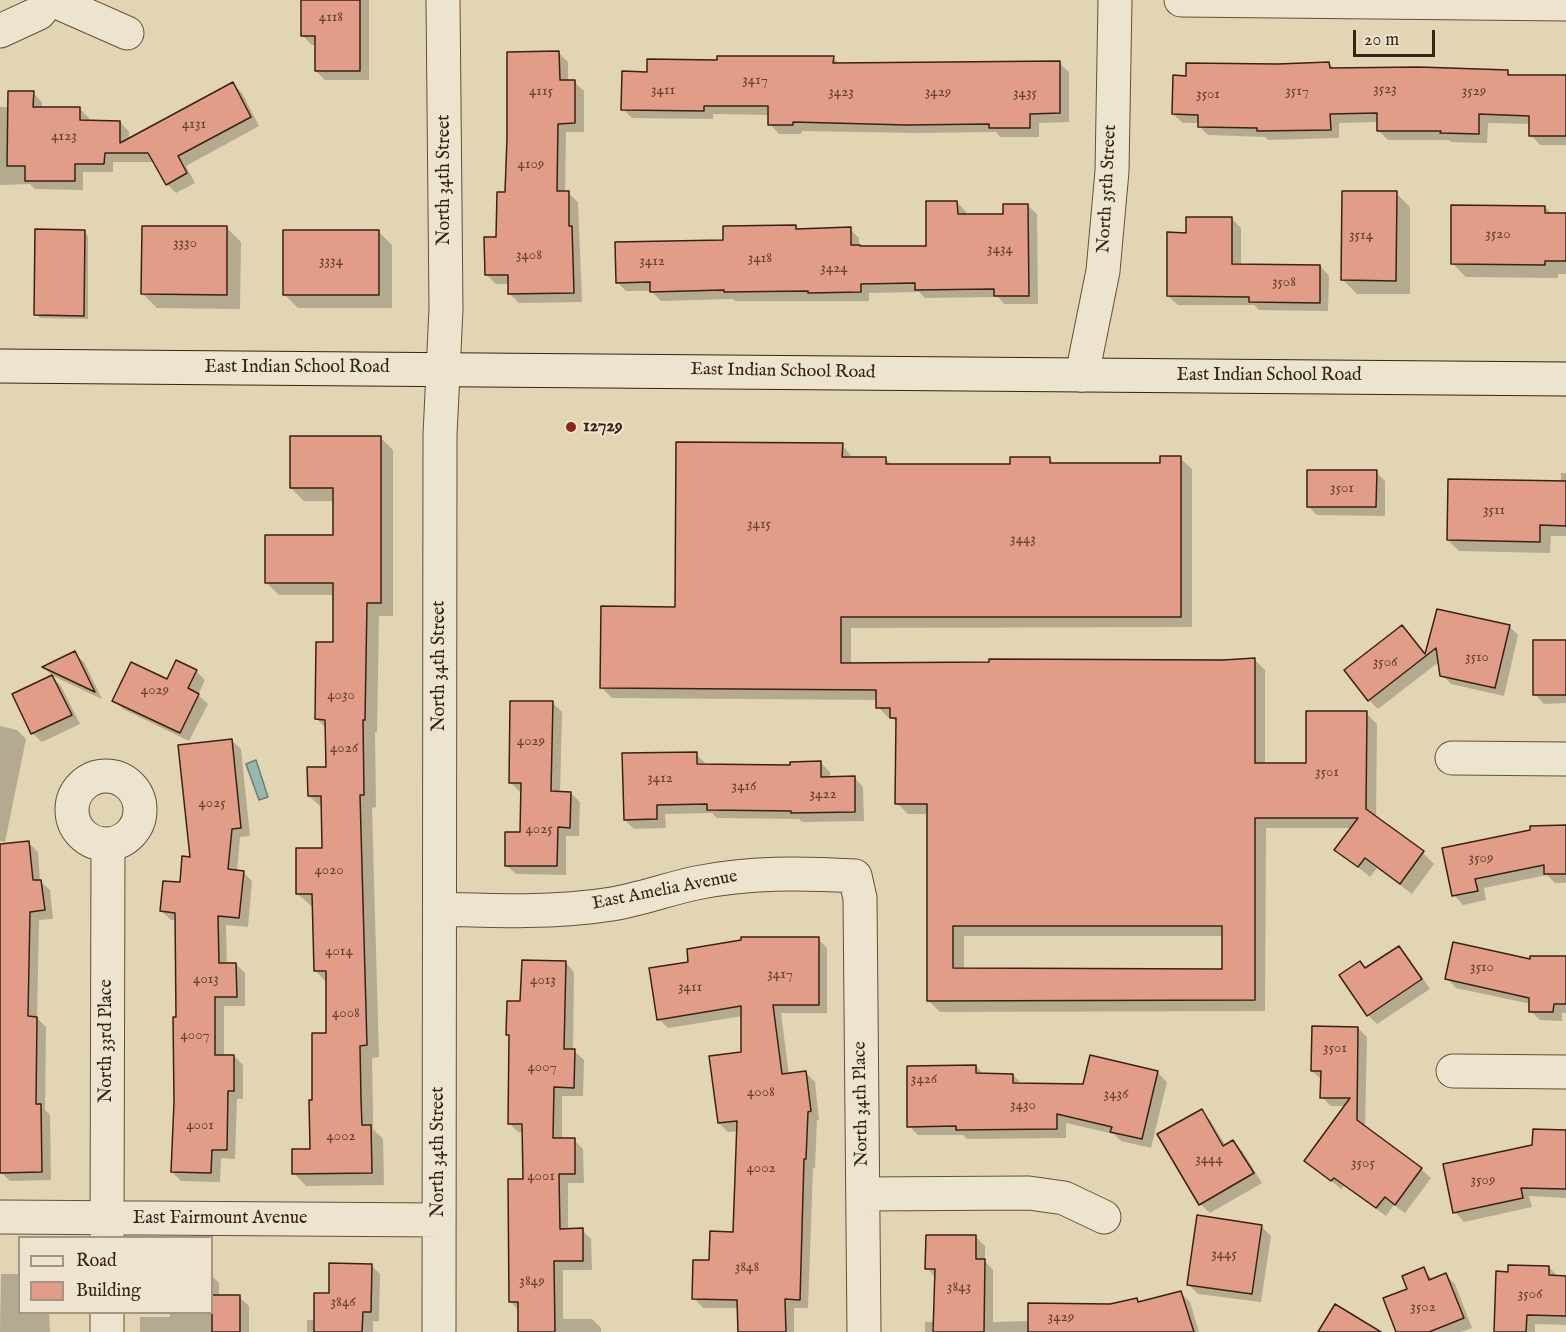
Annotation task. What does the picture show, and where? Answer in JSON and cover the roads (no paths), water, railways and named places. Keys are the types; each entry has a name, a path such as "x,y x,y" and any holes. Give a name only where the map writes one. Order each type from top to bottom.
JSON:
{"street":[{"path":"0,30 39,13 51,0 127,33"},
{"name":"North 34th Street","path":"440,1332 440,470 446,309 443,0"},
{"name":"North 35th Street","path":"1082,375 1103,271 1112,171 1115,0"},
{"path":"1181,0 1566,4"},
{"name":"East Indian School Road","path":"0,366 1566,379"},
{"path":"1452,758 1566,759"},
{"name":"North 33rd Place","path":"107,1228 108,844"},
{"name":"East Amelia Avenue","path":"440,909 538,910 612,904 696,883 752,874 855,876"},
{"name":"North 34th Place","path":"855,876 860,898 864,1332"},
{"path":"1453,1071 1566,1072"},
{"path":"863,1194 1029,1193 1064,1198 1104,1217"},
{"name":"East Fairmount Avenue","path":"0,1217 107,1228 439,1220"},
{"path":"107,1314 107,1332"}],"water":[{"path":"256,760 268,797 259,800 246,764"}],"place":[{"name":"12729","path":"571,427"}]}
